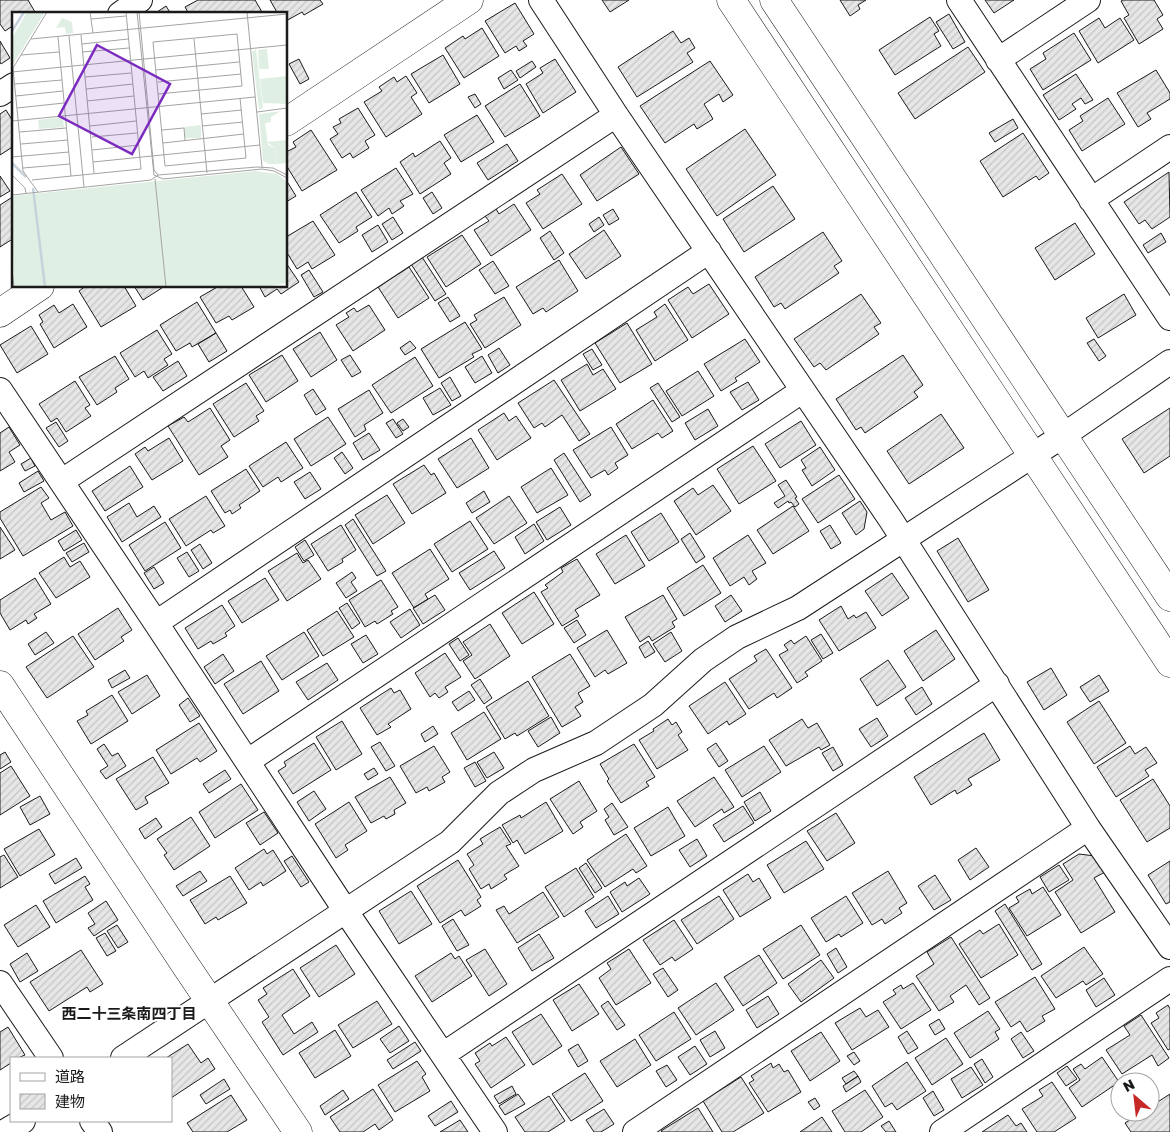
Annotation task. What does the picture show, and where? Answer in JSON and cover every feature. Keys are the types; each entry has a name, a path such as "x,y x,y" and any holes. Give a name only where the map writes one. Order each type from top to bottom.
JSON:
{"street":[{"path":"123,12 140,0"},
{"path":"288,121 470,0"},
{"path":"541,0 802,391 904,540 1088,828 1170,948"},
{"path":"730,0 1170,663"},
{"path":"774,0 1170,597"},
{"path":"959,0 1170,318"},
{"path":"998,60 1088,0"},
{"path":"0,94 12,86"},
{"path":"62,481 616,114"},
{"path":"1091,200 1170,147"},
{"path":"156,623 709,251"},
{"path":"0,313 37,288"},
{"path":"125,1057 450,842 499,793 534,770 596,743 653,705 703,660 737,637 798,608 1064,435 1170,362"},
{"path":"0,390 248,760 345,910 496,1132"},
{"path":"248,760 802,391"},
{"path":"444,1054 996,684"},
{"path":"0,685 298,1132"},
{"path":"635,1132 1088,828"},
{"path":"942,1132 1170,979"},
{"path":"0,982 50,1057"},
{"path":"4,1132 21,1122"}],"building":[{"path":"0,0 28,0 35,12 12,12 12,26 5,31 0,24"},
{"path":"198,0 255,0 262,12 188,12 185,7"},
{"path":"270,0 320,0 323,4 304,15 302,12 288,20 288,12 277,12"},
{"path":"602,0 629,0 610,12"},
{"path":"840,0 866,0 858,5 860,9 850,16"},
{"path":"985,0 1014,0 994,13"},
{"path":"1154,0 1163,15 1157,19 1163,29 1139,44 1124,18 1129,15 1121,1"},
{"path":"515,3 534,34 523,41 527,46 519,51 516,46 505,53 485,21"},
{"path":"166,6 170,12 157,12"},
{"path":"949,14 965,42 953,49 936,22"},
{"path":"930,17 939,31 934,34 941,46 895,75 879,50"},
{"path":"1099,18 1105,28 1120,18 1134,40 1098,63 1079,31"},
{"path":"482,28 499,56 464,78 445,48 463,36 465,39"},
{"path":"673,31 681,43 689,38 695,48 687,53 693,62 637,97 618,67"},
{"path":"1074,33 1091,60 1043,90 1030,69 1046,59 1043,53"},
{"path":"0,41 10,58 1,64 0,62"},
{"path":"968,47 985,72 915,119 898,93"},
{"path":"443,55 460,84 429,103 411,74"},
{"path":"299,59 309,79 300,84 289,64"},
{"path":"555,59 576,92 543,113 526,84 543,73 540,68"},
{"path":"532,61 536,67 520,78 516,71"},
{"path":"710,61 733,95 723,102 719,94 704,104 713,119 697,129 694,124 665,143 640,106"},
{"path":"511,70 518,80 504,89 498,78"},
{"path":"1156,70 1170,93 1170,99 1147,113 1151,119 1138,127 1117,93"},
{"path":"1076,74 1093,100 1085,104 1081,98 1072,104 1076,109 1059,120 1043,95"},
{"path":"406,76 417,93 411,97 422,114 386,137 364,102 382,91 379,87 394,77 397,82"},
{"path":"520,84 540,116 505,137 485,106"},
{"path":"475,94 481,104 475,108 468,97"},
{"path":"1108,98 1125,124 1082,151 1069,130 1083,121 1080,116"},
{"path":"358,108 375,135 365,141 369,148 353,158 350,153 342,158 330,139 338,134 333,127 341,123 339,119"},
{"path":"6,110 12,120 12,147 0,155 0,114"},
{"path":"477,115 494,142 461,162 444,135"},
{"path":"1013,119 1018,128 995,142 989,133"},
{"path":"745,129 776,175 717,216 686,169"},
{"path":"311,130 337,170 302,191 288,168 288,151 296,147 293,142"},
{"path":"1023,133 1049,173 1039,180 1036,176 1003,197 980,161"},
{"path":"440,141 451,158 444,163 451,174 420,194 400,162 413,153 415,157"},
{"path":"507,144 518,161 488,180 477,163"},
{"path":"621,147 639,174 597,201 580,175"},
{"path":"396,168 413,194 400,201 404,206 392,214 389,208 378,216 361,190"},
{"path":"1169,172 1170,217 1152,229 1145,220 1139,224 1124,202"},
{"path":"562,174 582,204 543,229 526,203 540,194 537,190"},
{"path":"0,176 10,191 0,197"},
{"path":"288,183 296,196 288,201"},
{"path":"773,186 795,219 744,252 723,219"},
{"path":"356,192 372,217 356,227 358,231 339,243 320,215"},
{"path":"432,192 442,208 433,214 423,198"},
{"path":"12,197 12,239 0,247 0,205"},
{"path":"514,204 531,230 491,256 474,230 489,221 485,216 496,209 499,214"},
{"path":"613,209 619,219 609,225 603,215"},
{"path":"393,217 403,233 392,240 382,224"},
{"path":"599,217 604,225 594,232 589,224"},
{"path":"313,221 335,255 312,269 308,262 297,269 288,254 288,236"},
{"path":"1075,223 1095,254 1055,280 1035,248"},
{"path":"378,225 388,242 372,252 362,235"},
{"path":"604,230 621,256 586,279 569,254"},
{"path":"550,231 564,253 554,260 540,238"},
{"path":"823,232 842,261 834,266 839,273 785,309 781,303 774,307 755,277"},
{"path":"1161,233 1166,242 1148,253 1143,245"},
{"path":"462,235 481,264 446,287 427,257"},
{"path":"422,257 446,294 435,301 411,264"},
{"path":"559,260 578,291 546,312 543,308 533,314 516,287"},
{"path":"493,261 509,286 495,294 479,270"},
{"path":"288,266 299,282 281,294 277,289 265,297 260,288 288,288"},
{"path":"409,267 429,298 398,318 378,287"},
{"path":"309,270 323,292 314,297 301,275"},
{"path":"709,284 729,314 692,338 668,300 688,287 693,294"},
{"path":"83,288 125,288 136,306 101,327 79,291"},
{"path":"135,288 162,288 143,300"},
{"path":"216,288 242,288 254,307 232,320 229,316 216,323 200,297"},
{"path":"861,294 881,323 874,327 879,334 826,370 820,363 814,367 794,339"},
{"path":"1124,294 1136,315 1098,338 1086,318"},
{"path":"448,297 460,316 450,322 438,303"},
{"path":"504,297 521,325 485,348 470,324 477,320 474,315"},
{"path":"197,302 216,333 192,347 190,343 176,351 160,325"},
{"path":"73,304 87,327 54,348 40,324 43,322 39,315 54,305 59,313"},
{"path":"665,304 688,340 655,361 636,330 657,317 654,312"},
{"path":"369,305 385,330 353,351 336,325 349,317 346,313 354,308 357,312"},
{"path":"465,322 482,349 472,354 474,357 439,378 421,349"},
{"path":"627,323 652,364 620,383 595,343"},
{"path":"31,326 48,354 17,373 0,345"},
{"path":"157,330 172,354 164,359 168,365 148,378 144,371 135,377 120,353"},
{"path":"320,332 337,360 311,377 293,349"},
{"path":"216,333 227,351 209,362 198,344"},
{"path":"745,339 760,362 735,378 737,381 721,391 704,364"},
{"path":"1094,339 1106,356 1099,361 1087,343"},
{"path":"410,341 416,348 405,355 400,348"},
{"path":"499,348 510,365 498,373 488,355"},
{"path":"592,349 602,365 593,370 583,354"},
{"path":"282,355 298,381 266,402 249,375"},
{"path":"350,355 361,372 352,377 341,360"},
{"path":"903,355 923,385 914,392 918,397 865,433 861,427 856,430 836,399"},
{"path":"115,356 129,379 115,388 117,392 97,405 79,377"},
{"path":"482,356 492,373 475,383 465,367"},
{"path":"415,357 433,386 391,413 372,385"},
{"path":"178,361 187,376 163,391 153,377"},
{"path":"587,364 593,375 603,369 616,389 580,411 561,380"},
{"path":"698,371 714,396 682,416 666,391"},
{"path":"450,377 461,396 452,401 441,383"},
{"path":"554,380 590,434 579,441 562,415 545,427 542,423 534,428 518,403"},
{"path":"75,381 90,405 85,408 91,416 66,432 57,418 51,422 39,404"},
{"path":"748,382 759,400 742,410 730,392"},
{"path":"246,383 264,411 256,416 259,421 234,437 213,404"},
{"path":"658,383 680,417 672,422 650,388"},
{"path":"440,388 451,405 433,415 423,398"},
{"path":"313,389 326,409 316,415 304,395"},
{"path":"369,390 383,413 364,425 366,430 355,437 338,409"},
{"path":"653,400 673,431 662,438 658,433 632,449 616,424"},
{"path":"210,408 230,440 221,446 228,457 199,475 168,426 184,417 188,422"},
{"path":"1170,408 1170,456 1144,473 1122,439"},
{"path":"708,409 718,426 695,440 685,423"},
{"path":"504,413 509,421 516,416 531,438 497,460 478,430"},
{"path":"941,414 964,448 909,484 887,451"},
{"path":"328,417 346,444 311,466 294,439"},
{"path":"393,419 403,434 396,438 386,423"},
{"path":"403,419 409,427 403,431 397,423"},
{"path":"801,421 816,445 780,468 765,444"},
{"path":"56,422 68,441 59,447 46,428"},
{"path":"9,427 20,445 9,452 15,462 0,471 0,433"},
{"path":"611,427 628,455 615,463 618,468 608,475 605,470 591,478 573,450"},
{"path":"369,433 380,450 363,460 353,443"},
{"path":"169,438 183,461 152,480 135,454 145,447 148,451"},
{"path":"471,438 489,468 457,488 438,459"},
{"path":"286,442 303,468 281,482 278,477 263,487 249,466"},
{"path":"753,446 776,481 739,504 717,469"},
{"path":"820,447 835,470 812,486 802,470 806,468 801,460"},
{"path":"342,452 353,468 345,474 334,458"},
{"path":"564,453 591,495 580,502 554,460"},
{"path":"31,458 35,466 25,471 21,464"},
{"path":"424,465 431,475 434,473 446,493 412,514 393,484"},
{"path":"130,466 143,487 105,511 92,491"},
{"path":"551,468 568,495 537,513 521,487"},
{"path":"246,469 260,491 239,505 241,508 232,514 230,510 225,513 211,491"},
{"path":"38,471 44,481 24,492 19,483"},
{"path":"310,472 321,489 305,499 294,482"},
{"path":"839,475 855,499 818,523 802,499"},
{"path":"786,480 797,497 795,498 799,504 795,507 788,501 778,508 774,503 785,496 778,485"},
{"path":"713,485 731,511 696,535 674,501 693,488 698,495"},
{"path":"41,487 49,498 41,503 51,520 65,512 73,526 23,556 0,518 0,512"},
{"path":"484,491 490,502 472,513 466,503"},
{"path":"387,495 405,523 373,544 355,515"},
{"path":"206,496 225,526 213,533 211,530 186,546 169,519"},
{"path":"509,496 527,523 494,544 476,518"},
{"path":"860,501 867,512 864,529 856,535 842,513"},
{"path":"129,503 137,517 154,506 161,517 122,542 107,517"},
{"path":"793,506 809,531 773,554 757,530"},
{"path":"560,507 571,525 547,540 536,522"},
{"path":"661,513 679,542 649,561 631,532"},
{"path":"353,519 386,571 377,576 345,525"},
{"path":"470,521 488,549 452,572 434,544"},
{"path":"165,522 181,548 145,571 129,545"},
{"path":"534,524 544,541 525,554 515,537"},
{"path":"341,525 356,550 342,559 343,562 328,571 311,544"},
{"path":"830,525 841,543 831,549 820,531"},
{"path":"0,527 15,550 0,559"},
{"path":"76,530 82,540 64,551 58,541"},
{"path":"690,533 705,557 696,563 681,539"},
{"path":"626,535 645,566 615,584 596,554"},
{"path":"748,535 766,563 752,571 757,579 749,585 744,577 730,586 713,558"},
{"path":"958,538 989,590 968,602 937,551"},
{"path":"305,540 314,555 304,561 295,547"},
{"path":"84,543 89,552 72,562 66,553"},
{"path":"200,544 212,563 203,569 191,550"},
{"path":"430,549 449,579 425,594 428,599 414,608 392,573"},
{"path":"494,551 505,568 470,590 459,573"},
{"path":"187,552 199,571 189,577 177,558"},
{"path":"297,553 303,563 308,560 321,579 287,601 268,571"},
{"path":"64,557 70,567 80,561 90,577 56,598 39,573"},
{"path":"577,559 600,595 575,610 579,616 562,626 541,592 548,588 545,585 563,572 561,568"},
{"path":"703,565 721,593 684,616 667,588"},
{"path":"154,567 164,583 154,589 144,573"},
{"path":"352,572 356,578 351,582 357,591 346,598 336,583"},
{"path":"892,573 909,598 882,616 865,591"},
{"path":"35,578 51,604 34,614 37,618 28,624 26,620 10,630 0,613 0,600"},
{"path":"265,578 279,600 242,623 228,601"},
{"path":"381,580 398,607 391,611 393,614 377,624 375,621 365,627 349,600"},
{"path":"534,592 554,624 522,644 502,613"},
{"path":"435,595 445,610 423,624 413,608"},
{"path":"663,595 677,619 672,622 675,627 652,641 649,636 640,642 625,617"},
{"path":"731,595 742,611 725,622 715,606"},
{"path":"347,603 360,623 352,629 339,608"},
{"path":"222,605 235,626 225,633 227,636 213,644 211,641 198,649 185,628"},
{"path":"841,606 848,619 854,615 856,618 866,612 876,628 839,651 819,620"},
{"path":"118,608 132,630 121,637 124,641 95,660 78,634"},
{"path":"410,609 420,625 401,638 390,622"},
{"path":"337,611 354,637 323,656 307,630"},
{"path":"577,620 586,635 574,643 564,628"},
{"path":"490,624 510,656 475,679 463,661 472,655 463,642"},
{"path":"607,630 627,663 608,674 605,670 595,677 577,648"},
{"path":"936,630 955,659 923,681 904,651"},
{"path":"46,632 54,643 35,655 28,644"},
{"path":"304,632 319,656 282,680 266,656"},
{"path":"671,632 682,651 665,662 653,644"},
{"path":"821,634 833,653 823,659 811,640"},
{"path":"366,635 378,654 363,663 351,644"},
{"path":"73,636 94,667 47,698 26,667"},
{"path":"806,636 822,661 805,672 808,676 797,683 779,655 788,650 784,645 791,640 794,644"},
{"path":"458,638 469,655 460,661 449,644"},
{"path":"648,641 655,652 645,658 639,647"},
{"path":"766,649 792,688 777,698 774,693 749,709 729,679 757,661 754,656"},
{"path":"445,653 461,677 445,687 448,692 439,698 435,693 430,697 415,673"},
{"path":"223,654 234,671 215,684 204,667"},
{"path":"570,654 590,686 578,693 583,702 575,707 581,716 562,727 532,677"},
{"path":"888,660 906,687 877,706 860,679"},
{"path":"261,661 279,691 243,714 224,684"},
{"path":"327,663 338,680 308,700 296,682"},
{"path":"1051,668 1067,695 1044,710 1027,682"},
{"path":"125,670 130,678 112,688 108,680"},
{"path":"147,675 160,696 132,714 118,692"},
{"path":"1099,675 1109,691 1090,702 1080,687"},
{"path":"480,679 492,698 484,704 471,685"},
{"path":"528,681 549,716 517,736 515,733 505,739 486,707"},
{"path":"725,682 746,714 729,725 727,721 708,734 689,706"},
{"path":"922,687 932,704 916,715 905,698"},
{"path":"391,688 394,693 400,690 411,709 388,724 391,727 377,735 360,708"},
{"path":"469,691 475,700 458,711 452,702"},
{"path":"112,695 128,721 91,744 77,721 88,715 86,711"},
{"path":"188,698 200,716 190,722 179,705"},
{"path":"1099,701 1126,743 1094,764 1067,722"},
{"path":"484,712 501,739 467,760 451,733"},
{"path":"551,717 560,733 538,747 528,731"},
{"path":"877,718 888,736 871,747 859,729"},
{"path":"668,719 672,725 676,722 682,732 678,735 688,750 657,769 639,740 654,731 653,729"},
{"path":"802,719 808,728 817,723 830,745 821,750 819,747 786,766 769,740"},
{"path":"342,721 362,754 336,770 316,737"},
{"path":"199,723 217,751 200,762 197,758 171,774 156,750"},
{"path":"433,726 438,734 425,742 421,734"},
{"path":"984,733 1000,760 968,779 972,785 957,794 955,790 931,805 914,777"},
{"path":"380,742 395,766 386,771 371,747"},
{"path":"314,743 331,770 293,794 278,771 286,766 284,762"},
{"path":"716,743 728,761 719,767 707,749"},
{"path":"104,744 112,756 118,753 126,766 106,779 100,771 108,766 97,749"},
{"path":"634,744 655,777 646,782 649,786 621,803 607,781 609,779 600,764"},
{"path":"434,746 450,772 442,777 445,782 429,791 427,787 416,793 400,766"},
{"path":"764,746 781,772 742,797 725,770"},
{"path":"1130,746 1135,754 1146,747 1157,763 1145,770 1149,776 1116,797 1097,767"},
{"path":"833,747 843,765 833,771 822,753"},
{"path":"5,752 11,762 0,769 0,755"},
{"path":"494,752 504,768 487,778 477,762"},
{"path":"153,757 169,783 145,797 148,803 136,810 116,779"},
{"path":"475,762 486,781 475,787 464,768"},
{"path":"11,766 30,796 0,815 0,773"},
{"path":"374,768 378,774 368,780 364,774"},
{"path":"225,770 231,779 209,793 203,784"},
{"path":"390,777 406,803 394,810 395,814 386,819 384,816 371,823 355,797"},
{"path":"714,777 734,807 724,813 722,809 695,827 677,801"},
{"path":"1153,779 1170,806 1170,828 1147,842 1120,800"},
{"path":"579,781 597,811 580,822 583,827 573,834 550,799"},
{"path":"241,784 258,810 215,838 199,812"},
{"path":"314,791 326,809 309,821 297,802"},
{"path":"760,792 771,811 755,821 744,802"},
{"path":"40,796 50,814 30,825 20,807"},
{"path":"349,802 367,831 345,845 348,850 336,858 315,824"},
{"path":"546,802 563,831 525,854 517,840 513,843 502,825 520,815 521,818"},
{"path":"612,803 628,827 614,835 605,820 609,817 604,809"},
{"path":"743,806 754,823 724,842 713,825"},
{"path":"668,807 685,836 651,856 634,828"},
{"path":"264,812 278,833 260,845 246,823"},
{"path":"836,813 855,843 827,861 807,831"},
{"path":"191,817 210,846 174,870 164,855 167,853 157,839"},
{"path":"156,818 162,827 145,839 139,829"},
{"path":"500,827 511,844 506,846 519,866 504,875 507,879 491,889 489,884 481,889 469,869 474,865 467,854 483,844 480,839"},
{"path":"39,829 55,855 20,876 4,849"},
{"path":"626,834 647,866 636,873 633,869 605,887 587,860"},
{"path":"697,839 707,856 690,867 679,850"},
{"path":"806,841 824,869 784,893 767,865"},
{"path":"976,848 989,867 970,880 958,860"},
{"path":"264,849 267,854 273,850 286,871 263,886 261,882 249,890 235,868"},
{"path":"1079,854 1095,856 1105,872 1094,878 1115,912 1081,933 1055,892 1073,880 1063,864"},
{"path":"4,855 18,877 0,888 0,857"},
{"path":"292,856 309,882 301,887 284,861"},
{"path":"76,858 82,868 55,884 49,874"},
{"path":"458,860 481,897 477,900 481,906 465,916 461,910 440,923 417,886"},
{"path":"1170,861 1170,902 1166,904 1148,875"},
{"path":"586,863 602,888 595,893 579,868"},
{"path":"1059,865 1069,880 1049,892 1040,877"},
{"path":"576,868 594,897 564,917 545,887"},
{"path":"200,871 207,881 183,896 176,886"},
{"path":"888,871 907,903 899,908 902,913 885,924 882,919 872,925 852,893"},
{"path":"748,874 753,882 759,878 771,898 740,917 723,890"},
{"path":"935,875 951,900 934,910 918,886"},
{"path":"85,876 90,884 85,887 93,900 56,923 43,901"},
{"path":"230,876 247,903 218,920 216,917 205,924 190,900"},
{"path":"639,878 650,894 622,912 610,892 625,882 627,886"},
{"path":"1043,887 1061,915 1027,936 1009,908 1019,902 1016,897 1030,889 1032,894"},
{"path":"411,891 432,924 399,944 379,911"},
{"path":"543,892 559,917 517,943 496,910 504,906 509,914"},
{"path":"608,896 619,914 596,928 585,911"},
{"path":"719,896 734,919 697,944 681,920"},
{"path":"846,896 863,923 841,937 839,934 826,942 811,918"},
{"path":"106,901 118,920 94,936 88,928 95,924 88,913"},
{"path":"1005,904 1042,964 1032,970 995,911"},
{"path":"36,905 50,927 18,947 4,925"},
{"path":"453,919 469,945 457,951 442,926"},
{"path":"674,920 693,949 675,961 672,957 660,965 643,940"},
{"path":"999,924 1018,955 981,978 959,944 980,930 983,934"},
{"path":"117,925 128,942 118,948 107,931"},
{"path":"801,925 820,955 783,979 763,949"},
{"path":"105,933 116,951 107,956 96,938"},
{"path":"539,934 554,958 532,971 518,948"},
{"path":"951,937 990,998 979,1005 966,985 950,996 954,1002 939,1011 916,976 934,964 927,952"},
{"path":"336,945 355,974 319,997 300,968"},
{"path":"1084,947 1103,974 1086,985 1083,981 1056,998 1041,976"},
{"path":"836,948 847,967 838,973 827,954"},
{"path":"485,949 507,984 489,996 466,960"},
{"path":"629,949 651,983 616,1005 599,978 611,969 607,963"},
{"path":"81,950 103,984 90,992 87,987 49,1011 30,982"},
{"path":"27,953 38,971 20,982 10,964"},
{"path":"451,953 455,959 459,956 472,976 432,1002 415,976"},
{"path":"759,955 777,983 743,1006 724,977"},
{"path":"821,960 834,978 801,1002 788,984"},
{"path":"663,968 678,990 668,997 653,974"},
{"path":"293,969 310,996 282,1015 294,1034 312,1022 318,1032 283,1055 262,1022 269,1017 258,1000 267,994 263,988"},
{"path":"1035,977 1055,1009 1042,1016 1045,1021 1027,1032 1020,1021 1011,1027 995,1002"},
{"path":"1104,978 1115,995 1096,1007 1086,990"},
{"path":"716,983 734,1010 696,1035 678,1008"},
{"path":"913,983 931,1010 901,1029 883,1002 896,994 893,990 901,985 903,989"},
{"path":"579,984 599,1014 572,1031 553,1000"},
{"path":"768,996 779,1014 757,1028 746,1010"},
{"path":"377,1001 392,1024 353,1048 338,1025"},
{"path":"608,1001 625,1025 617,1030 601,1006"},
{"path":"1168,1005 1170,1009 1170,1049 1168,1050 1151,1023 1159,1018 1156,1013"},
{"path":"860,1008 866,1017 878,1010 889,1027 852,1050 835,1023"},
{"path":"988,1011 1000,1029 995,1032 999,1039 970,1058 954,1033"},
{"path":"674,1012 691,1039 656,1061 639,1035"},
{"path":"541,1014 562,1046 533,1065 512,1032"},
{"path":"1141,1015 1169,1058 1158,1066 1152,1055 1125,1072 1121,1072 1106,1050 1130,1035 1124,1026"},
{"path":"939,1019 945,1029 935,1035 929,1025"},
{"path":"399,1026 409,1041 390,1053 380,1039"},
{"path":"8,1027 25,1055 10,1057 10,1064 0,1070 0,1032"},
{"path":"335,1030 351,1056 315,1078 299,1053"},
{"path":"715,1031 725,1048 710,1057 700,1040"},
{"path":"907,1031 918,1048 908,1054 898,1037"},
{"path":"821,1032 840,1061 810,1081 791,1051"},
{"path":"1021,1032 1034,1051 1023,1058 1011,1039"},
{"path":"506,1037 525,1065 491,1088 475,1064 480,1061 475,1053 490,1043 492,1046"},
{"path":"946,1038 963,1064 932,1085 915,1058"},
{"path":"635,1039 651,1065 617,1087 600,1061"},
{"path":"415,1042 421,1051 393,1069 387,1060"},
{"path":"188,1044 201,1063 208,1058 215,1069 172,1097 172,1057 168,1057"},
{"path":"578,1044 588,1061 578,1067 568,1050"},
{"path":"695,1046 707,1064 690,1075 678,1057"},
{"path":"854,1052 860,1061 854,1065 847,1056"},
{"path":"1102,1057 1112,1072 1110,1072 1110,1088 1082,1107 1069,1088 1080,1080 1073,1069 1081,1064 1085,1069"},
{"path":"982,1059 993,1077 985,1083 974,1064"},
{"path":"417,1061 426,1074 422,1077 430,1091 395,1112 378,1085"},
{"path":"907,1062 926,1091 897,1110 892,1103 885,1107 872,1086"},
{"path":"771,1063 773,1068 779,1064 784,1072 788,1070 801,1092 768,1112 749,1083 754,1080 751,1076"},
{"path":"667,1065 677,1080 666,1087 656,1071"},
{"path":"1067,1066 1077,1079 1066,1086 1057,1073"},
{"path":"971,1067 983,1085 962,1098 951,1079"},
{"path":"854,1071 858,1076 846,1084 842,1078"},
{"path":"585,1073 603,1101 571,1121 552,1094"},
{"path":"858,1076 861,1082 846,1092 843,1086"},
{"path":"741,1077 764,1113 733,1132 722,1132 703,1101"},
{"path":"224,1079 230,1089 206,1104 200,1095"},
{"path":"1052,1082 1076,1118 1054,1132 1037,1132 1022,1109 1043,1096 1039,1090"},
{"path":"512,1086 516,1094 499,1104 494,1096"},
{"path":"373,1089 393,1120 379,1130 375,1124 363,1132 340,1132 330,1117"},
{"path":"343,1090 349,1099 325,1115 320,1106"},
{"path":"865,1090 883,1117 861,1132 845,1132 832,1111"},
{"path":"933,1091 944,1110 934,1116 923,1098"},
{"path":"518,1094 525,1104 505,1115 499,1106"},
{"path":"1170,1094 1170,1132 1131,1132 1125,1123 1127,1122 1160,1122 1160,1100"},
{"path":"231,1095 247,1120 227,1132 193,1132 187,1123"},
{"path":"549,1096 565,1121 548,1132 525,1132 515,1117"},
{"path":"815,1098 820,1106 814,1110 808,1102"},
{"path":"451,1101 458,1112 435,1126 428,1116"},
{"path":"698,1108 713,1132 661,1131"},
{"path":"604,1109 614,1124 601,1132 594,1132 586,1120"},
{"path":"1008,1115 1016,1126 1021,1123 1027,1132 982,1132"},
{"path":"822,1117 832,1132 800,1132"},
{"path":"460,1120 468,1132 440,1132"},
{"path":"889,1121 896,1132 886,1132 881,1126"}],"district":[{"name":"西二十三条南四丁目","path":"129,1014"}]}
